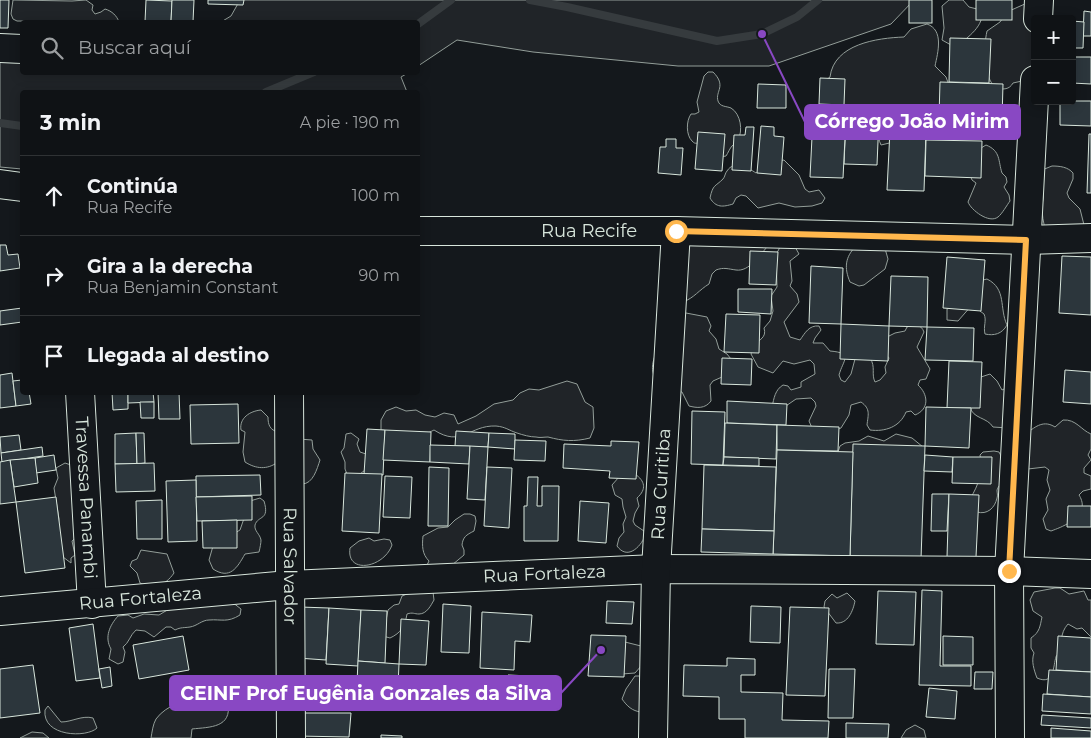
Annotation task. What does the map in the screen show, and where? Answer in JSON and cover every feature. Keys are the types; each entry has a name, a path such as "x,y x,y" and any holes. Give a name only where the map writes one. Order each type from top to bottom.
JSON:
{"street":[{"path":"1038,15 1039,0"},
{"path":"0,48 20,49"},
{"path":"1010,738 1009,571 1034,105"},
{"path":"0,184 20,187"},
{"name":"Rua Recife","path":"420,231 676,231 1026,240 1091,238"},
{"name":"Rua Curitiba","path":"653,738 656,569 676,231"},
{"name":"Travessa Panambi","path":"80,395 92,604"},
{"name":"Rua Salvador","path":"289,395 290,738"},
{"name":"Rua Fortaleza","path":"0,612 289,585 656,569 1009,571 1091,574"}],"shaded area":[{"path":"13,0 86,0 93,5 92,10 95,14 105,9 114,14 118,20 17,21 13,19 11,14"},
{"path":"240,0 914,0 891,24 769,66 678,66 533,52 457,40 420,65 420,20 224,20 231,16"},
{"path":"949,0 963,0 969,7 981,10 982,16 978,26 957,46 942,40 944,28 942,6"},
{"path":"1027,3 1033,15 1031,15 1031,75 1022,81 1013,83 1008,88 996,89 986,70 985,46 987,31 1000,22 1007,12"},
{"path":"927,24 936,31 938,36 935,66 946,77 957,107 941,128 916,126 911,123 903,109 899,112 904,126 910,134 902,140 881,145 878,120 874,113 871,110 862,109 845,115 833,110 824,100 822,83 830,77 833,66 839,57 848,50 870,41 904,37 911,29"},
{"path":"0,61 20,62 20,75 404,75 401,77 406,90 20,90 20,169 0,167"},
{"path":"708,72 713,72 719,81 720,88 717,97 719,103 731,108 739,118 740,136 726,156 720,157 705,146 694,143 690,138 687,128 691,114 699,112 697,102 704,76"},
{"path":"986,145 997,153 1002,173 1006,177 1007,182 1004,187 1010,201 1000,216 994,219 981,215 968,202 976,183 970,175 981,148"},
{"path":"784,160 799,175 805,189 809,192 819,190 825,198 822,203 812,206 795,207 779,203 758,208 746,196 741,195 736,198 733,204 723,206 715,204 710,198 713,188 733,166 745,167 756,173"},
{"path":"1052,166 1064,167 1073,173 1073,179 1067,193 1069,198 1080,209 1085,229 1046,231 1042,215 1041,177 1042,170"},
{"path":"689,239 767,247 750,266 741,270 724,268 716,270 712,274 709,284 683,302"},
{"path":"781,245 794,245 799,254 790,261 792,281 790,286 797,294 799,302 784,322 790,337 800,340 810,328 819,326 821,330 813,343 823,343 830,351 842,353 845,358 839,375 841,380 845,382 851,374 855,359 870,358 873,364 875,382 880,380 886,373 885,367 889,358 886,354 885,338 905,331 910,326 917,325 921,327 924,332 917,347 930,369 926,379 920,380 918,385 924,393 926,401 920,412 915,415 911,411 906,412 896,425 881,430 870,430 867,425 868,410 861,402 851,405 849,415 841,428 831,432 812,428 809,421 816,406 811,398 796,399 783,408 772,407 775,394 780,387 783,385 788,386 791,390 801,387 801,382 815,374 814,364 810,360 794,364 783,361 773,373 758,367 751,354 754,346 763,336 764,328 770,321 773,311 771,296 777,287 776,255"},
{"path":"884,245 888,259 885,269 864,285 859,286 850,282 846,267 850,254 856,246"},
{"path":"987,279 997,288 1002,299 1007,325 1003,330 992,335 985,334 985,317 980,311 980,306 972,305 958,321 947,320 947,309 956,305 983,280"},
{"path":"686,313 707,317 711,326 709,331 716,339 719,349 731,359 722,377 713,381 710,385 711,401 701,407 689,406 682,392 665,386 656,379 653,370 654,359 658,349 681,315"},
{"path":"990,374 1002,390 1006,388 1008,428 993,427 987,421 974,414 970,407 981,377"},
{"path":"567,381 577,384 585,402 593,407 594,428 590,438 569,441 548,437 531,437 496,426 452,437 434,430 424,435 381,430 381,420 386,411 396,407 406,411 416,410 425,415 435,417 444,413 454,415 458,424 476,416 494,404 513,400 520,393 529,389 539,390"},
{"path":"261,410 268,417 271,428 278,432 278,462 262,468 245,462 243,452 245,432 241,430 242,422 246,416"},
{"path":"1063,420 1075,423 1091,434 1091,449 1088,455 1091,460 1084,468 1084,473 1091,476 1091,489 1083,491 1079,495 1082,505 1078,516 1051,531 1046,529 1043,519 1048,510 1046,499 1050,490 1047,480 1049,470 1045,467 1028,469 1027,433 1037,426 1044,424 1055,427"},
{"path":"351,433 359,439 357,444 360,452 369,455 369,467 356,477 347,474 341,452 344,448 346,434"},
{"path":"896,434 912,438 923,447 860,453 838,452 840,446 845,443 859,441 868,436 884,441"},
{"path":"299,439 312,440 313,449 320,460 312,479 302,484"},
{"path":"983,452 999,452 1002,458 1005,477 997,490 996,502 992,508 987,512 981,513 977,512 970,499 980,478 980,455"},
{"path":"65,463 71,465 80,534 72,541 75,555 71,558 71,563 59,554 59,519 54,488 58,478 56,468"},
{"path":"635,474 644,485 637,498 639,506 633,521 635,525 644,531 645,536 637,548 633,551 625,552 617,546 619,538 624,532 623,524 626,517 622,499 615,495 612,485 619,477"},
{"path":"260,498 264,501 266,512 255,525 261,540 259,552 245,554 236,568 228,573 213,569 209,560 213,546 240,530 250,501"},
{"path":"464,514 475,516 476,521 474,531 463,540 464,555 452,565 427,565 429,561 423,550 423,536 438,528 448,527"},
{"path":"369,538 374,541 390,540 392,545 382,559 374,563 359,565 350,557 350,548 359,541"},
{"path":"141,550 167,554 174,573 167,581 155,586 140,583 137,573 130,566 132,561 137,559"},
{"path":"1060,588 1069,594 1084,591 1088,600 1091,600 1091,637 1082,628 1077,629 1068,624 1063,631 1052,674 1043,680 1037,678 1033,662 1034,653 1031,648 1031,638 1038,631 1042,617 1033,611 1030,600 1034,592"},
{"path":"412,592 433,592 434,600 424,613 407,614 404,626 397,634 390,638 383,636 388,610 394,605 399,604 402,596"},
{"path":"847,593 855,601 853,609 847,619 836,623 824,607 825,601 832,594 837,598"},
{"path":"232,602 241,609 240,615 228,620 206,620 193,626 175,630 171,627 166,627 154,637 145,631 136,630 123,647 125,652 123,662 118,664 109,659 111,649 108,640 109,631 118,616 128,615 133,618 144,614 159,615 169,609 180,609 194,603"},
{"path":"621,641 641,646 642,665 635,673 622,674"},
{"path":"635,676 640,676 641,712 630,708 622,699"},
{"path":"203,697 219,699 228,703 227,717 223,722 218,725 192,729 191,738 151,738 156,719 165,710 184,701"},
{"path":"48,706 61,722 89,717 93,718 97,728 92,731 75,734 57,730 50,726 46,719 45,710"},
{"path":"915,725 924,730 926,738 901,738 906,730"},
{"path":"32,732 43,733 49,738 20,738"}],"building":[{"path":"0,0 9,0 8,28 0,28"},
{"path":"146,0 172,1 171,20 145,20"},
{"path":"172,0 194,0 193,20 171,20"},
{"path":"208,0 244,0 243,5 208,4"},
{"path":"909,0 932,0 932,23 909,23"},
{"path":"976,0 1012,0 1012,20 976,20"},
{"path":"1084,11 1091,12 1091,36 1083,36"},
{"path":"1076,21 1084,22 1083,48 1076,48"},
{"path":"950,38 991,39 989,83 949,82"},
{"path":"1076,57 1091,57 1091,84 1076,83"},
{"path":"820,78 845,79 844,105 819,104"},
{"path":"940,82 1003,84 1002,119 939,117"},
{"path":"758,84 786,85 786,108 757,108"},
{"path":"1076,101 1091,101 1091,126 1060,125 1060,105 1076,105"},
{"path":"846,117 879,118 877,165 844,164"},
{"path":"761,126 774,127 774,136 784,137 781,175 757,173"},
{"path":"746,127 754,127 751,171 732,170 734,135 745,135"},
{"path":"890,130 926,131 924,191 887,190"},
{"path":"698,132 725,134 722,171 695,169"},
{"path":"1089,134 1091,134 1091,193 1087,193"},
{"path":"812,137 845,138 843,178 810,177"},
{"path":"666,139 676,139 676,148 683,148 681,175 658,173 660,147 666,147"},
{"path":"926,140 982,141 981,178 925,176"},
{"path":"0,245 6,245 8,255 18,254 20,268 0,271"},
{"path":"750,251 778,252 776,285 749,284"},
{"path":"1062,256 1091,257 1091,315 1059,313"},
{"path":"947,257 985,260 981,311 943,308"},
{"path":"811,266 843,268 841,324 809,323"},
{"path":"891,276 928,277 927,327 889,326"},
{"path":"738,289 772,289 771,314 738,312"},
{"path":"20,308 20,322 0,325 0,311"},
{"path":"726,314 760,315 759,353 724,352"},
{"path":"841,324 889,326 888,361 840,359"},
{"path":"927,327 974,328 973,361 925,360"},
{"path":"722,358 752,359 751,385 721,384"},
{"path":"949,361 982,362 980,408 947,408"},
{"path":"1065,370 1091,372 1091,404 1063,402"},
{"path":"12,373 16,406 0,408 0,375"},
{"path":"20,380 20,395 30,395 31,404 16,406 13,381"},
{"path":"112,395 128,395 128,409 113,410"},
{"path":"128,395 153,395 154,402 128,403"},
{"path":"158,395 179,395 180,419 159,419"},
{"path":"727,401 787,404 786,425 727,423"},
{"path":"140,402 154,402 154,418 141,418"},
{"path":"238,404 239,443 191,444 190,405"},
{"path":"926,407 971,408 969,448 925,446"},
{"path":"692,411 725,412 723,465 691,464"},
{"path":"725,423 777,425 776,459 724,457"},
{"path":"777,425 839,427 838,451 777,450"},
{"path":"367,429 385,430 383,475 364,474"},
{"path":"385,430 431,432 430,462 383,460"},
{"path":"456,431 489,433 488,447 455,446"},
{"path":"136,433 137,464 115,464 115,434"},
{"path":"136,433 144,433 145,463 137,464"},
{"path":"489,433 515,434 515,449 488,447"},
{"path":"19,435 21,450 1,453 0,437"},
{"path":"515,440 546,441 545,461 514,460"},
{"path":"611,441 639,442 636,479 609,478 610,471 563,468 564,444 611,446"},
{"path":"853,444 925,446 921,559 850,556"},
{"path":"430,445 470,446 469,464 430,462"},
{"path":"470,446 488,447 485,500 467,499"},
{"path":"42,447 43,456 2,462 1,453"},
{"path":"777,450 853,452 850,556 773,554"},
{"path":"54,455 56,470 36,473 35,458"},
{"path":"925,455 953,457 952,472 924,471"},
{"path":"724,457 759,458 759,466 723,465"},
{"path":"953,457 992,457 991,484 952,483"},
{"path":"35,458 38,483 14,487 10,460"},
{"path":"10,460 16,502 0,504 0,462"},
{"path":"154,463 155,491 116,492 115,464"},
{"path":"704,465 776,467 774,531 702,529"},
{"path":"429,467 449,468 448,526 428,526"},
{"path":"487,467 512,468 509,528 484,526"},
{"path":"345,473 382,474 379,533 342,531"},
{"path":"260,475 261,495 196,497 196,476"},
{"path":"385,476 412,477 410,518 383,517"},
{"path":"528,477 538,477 537,506 542,506 542,486 559,486 558,541 524,541 524,506 527,506"},
{"path":"196,480 197,541 168,542 166,481"},
{"path":"932,494 949,494 947,531 931,531"},
{"path":"949,494 979,495 976,557 947,557"},
{"path":"252,496 252,520 197,521 196,497"},
{"path":"56,497 65,568 25,573 16,502"},
{"path":"162,500 162,539 137,539 136,501"},
{"path":"580,501 609,503 606,543 578,541"},
{"path":"1068,506 1091,506 1091,527 1067,527"},
{"path":"237,520 237,548 203,548 202,521"},
{"path":"702,529 774,531 773,554 701,552"},
{"path":"922,590 942,591 940,666 971,666 971,686 919,685"},
{"path":"878,591 916,592 914,645 876,644"},
{"path":"607,601 634,602 632,624 606,623"},
{"path":"443,604 471,606 469,653 441,652"},
{"path":"751,606 781,607 780,643 750,642"},
{"path":"300,607 329,608 326,660 297,658"},
{"path":"790,607 829,608 825,696 786,695"},
{"path":"329,608 361,610 358,666 326,664"},
{"path":"361,610 387,611 385,663 358,661"},
{"path":"482,612 532,615 530,642 515,641 514,670 480,668"},
{"path":"401,619 429,621 426,665 399,664"},
{"path":"93,624 100,678 76,681 69,628"},
{"path":"591,635 626,636 624,677 588,676"},
{"path":"183,636 189,670 139,679 133,645"},
{"path":"943,636 973,637 973,665 943,665"},
{"path":"1058,636 1091,638 1091,672 1056,670"},
{"path":"727,658 755,659 755,675 741,675 741,692 783,693 782,720 829,721 828,738 745,738 745,719 719,719 719,697 683,696 684,665 727,666"},
{"path":"358,661 399,664 398,686 357,683"},
{"path":"33,665 40,713 0,718 0,669"},
{"path":"110,667 112,686 102,688 99,669"},
{"path":"829,669 855,669 853,718 828,718"},
{"path":"1049,670 1091,672 1091,697 1047,694"},
{"path":"975,672 993,672 992,689 974,689"},
{"path":"508,675 530,676 528,701 507,700"},
{"path":"929,688 957,691 955,719 926,717"},
{"path":"1043,694 1091,697 1091,714 1042,711"},
{"path":"297,713 351,713 349,737 297,736"},
{"path":"1042,715 1091,718 1091,728 1041,725"},
{"path":"846,723 889,724 888,738 846,738"},
{"path":"1051,728 1091,731 1091,738 1051,738"},
{"path":"381,735 402,736 402,738 381,738"}],"waterway":[{"path":"420,23 451,0"},
{"path":"530,0 717,41 762,34 797,17 818,0"},
{"path":"271,90 307,75"},
{"path":"0,123 20,126"}],"place":[{"name":"Córrego João Mirim","path":"762,34"},
{"name":"CEINF Prof Eugênia Gonzales da Silva","path":"601,650"}],"route":[{"path":"676,231 1026,240 1009,571"}]}
